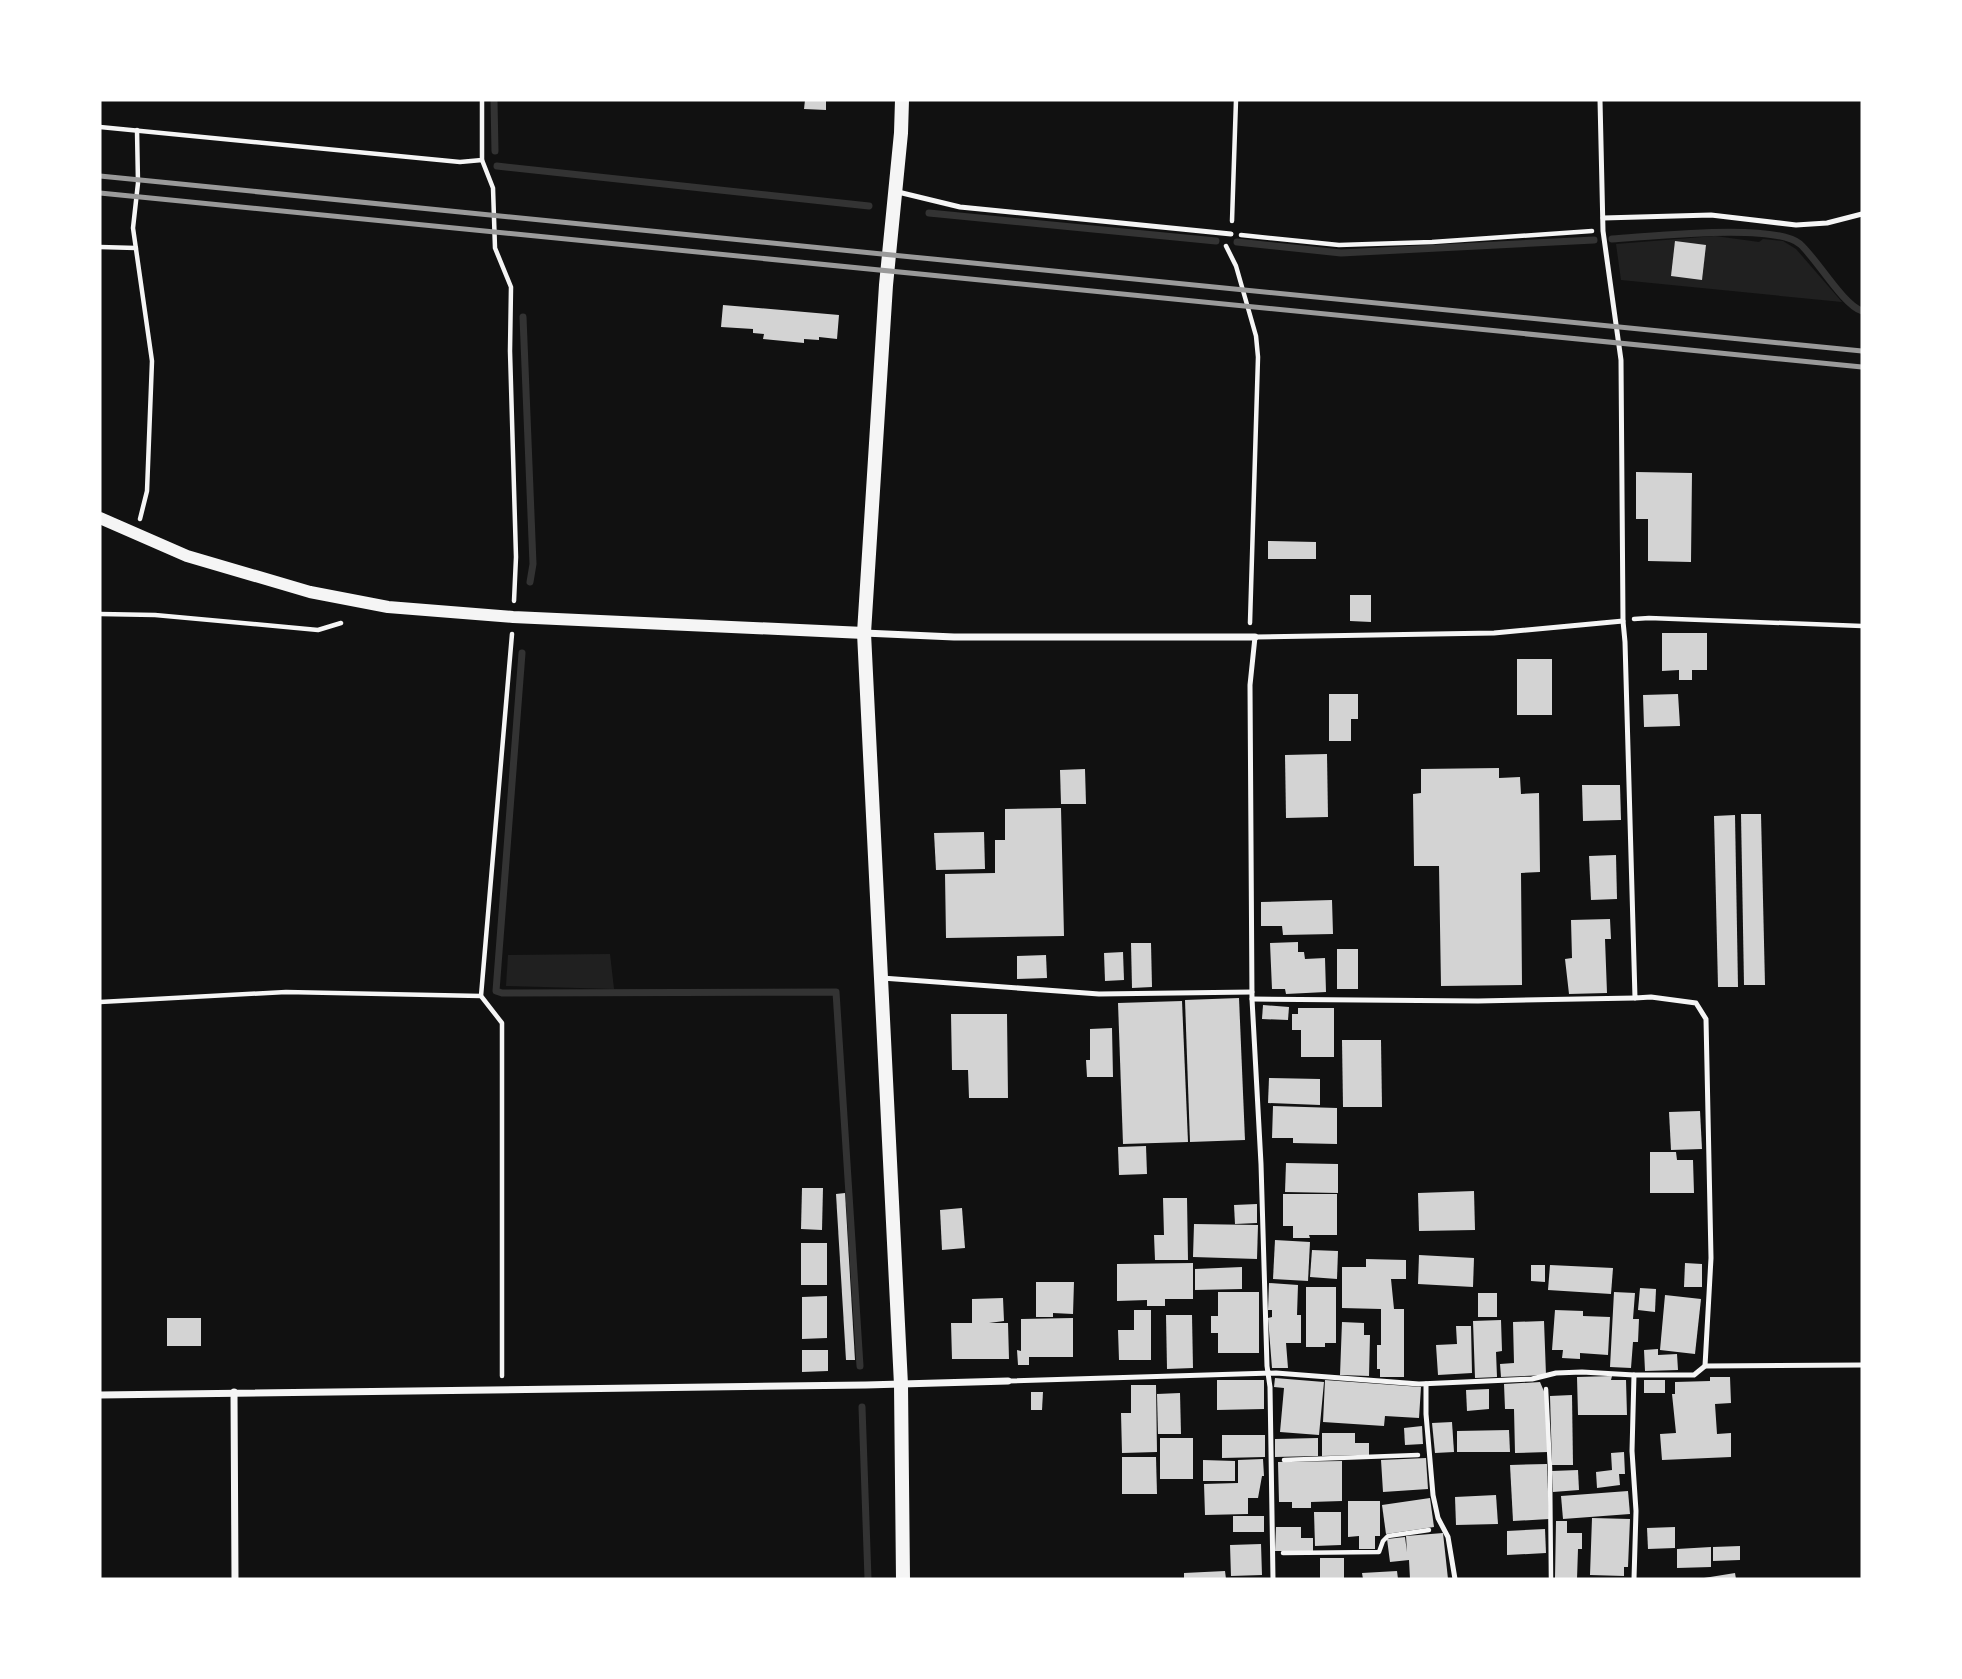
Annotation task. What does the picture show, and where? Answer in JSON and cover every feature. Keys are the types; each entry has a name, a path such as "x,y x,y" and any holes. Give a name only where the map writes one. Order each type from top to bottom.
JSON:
{"main road":[{"path":"902,100 886,285 864,633 901,1385 903,1579"}],"street":[{"path":"100,518 187,556 310,592 388,607 513,617 954,637 1255,638"},
{"path":"100,1395 901,1385 1008,1381"},
{"path":"234,1392 235,1579"}],"lane":[{"path":"1600,100 1603,230 1621,360 1623,621 1635,998"},
{"path":"895,191 960,207 1231,234"},
{"path":"1603,218 1711,215 1796,225 1827,223 1862,214"},
{"path":"1273,1579 1261,1164 1252,995 1250,685 1255,638 1494,633 1623,621"},
{"path":"881,978 1099,994 1478,1001 1651,997 1696,1003 1706,1019 1711,1258 1705,1366"},
{"path":"1008,1381 1268,1374 1426,1384 1542,1378 1556,1373 1581,1372 1634,1376 1694,1375 1705,1366 1862,1365"},
{"path":"1634,1376 1634,1579"},
{"path":"1426,1384 1433,1495 1438,1518 1448,1537 1455,1579"}],"path":[{"path":"482,100 482,160 493,188 495,248 511,287 510,351 516,557 481,996 502,1023 502,1390"},
{"path":"1236,100 1231,234 1226,247 1236,265 1256,336 1258,357 1250,622 1255,638"},
{"path":"100,127 460,162 482,160"},
{"path":"135,535 147,491 152,361 133,228 138,183 137,130"},
{"path":"1231,234 1339,245 1432,242 1603,230"},
{"path":"100,247 136,248"},
{"path":"100,614 155,615 318,630 341,623"},
{"path":"1623,621 1649,618 1862,626"},
{"path":"100,1002 286,992 481,996"},
{"path":"1542,1378 1548,1395 1551,1579"},
{"path":"1271,1460 1430,1455"},
{"path":"1272,1553 1379,1552 1382,1541 1388,1536 1444,1528"}],"shaded area":[{"path":"1715,236 1759,242 1763,239 1783,241 1796,249 1842,302 1621,280 1616,244"},
{"path":"610,954 614,989 506,986 508,955"}],"building":[{"path":"805,100 826,100 826,110 804,109"},
{"path":"1675,241 1706,245 1702,280 1671,276"},
{"path":"723,305 839,315 837,339 819,337 819,340 804,339 804,343 763,339 764,334 753,333 753,329 721,327"},
{"path":"1636,472 1692,473 1691,562 1648,561 1648,519 1636,519"},
{"path":"1268,541 1316,542 1316,559 1268,559"},
{"path":"1350,595 1371,595 1371,622 1350,621"},
{"path":"1662,633 1707,633 1707,670 1692,670 1692,680 1679,680 1679,670 1662,671"},
{"path":"1517,659 1552,659 1552,715 1517,715"},
{"path":"1329,694 1358,694 1358,719 1351,719 1351,741 1329,741"},
{"path":"1678,694 1680,726 1644,727 1643,695"},
{"path":"1327,754 1328,817 1286,818 1285,755"},
{"path":"1499,768 1499,778 1520,777 1521,794 1539,793 1540,872 1521,873 1522,985 1441,986 1439,866 1414,866 1413,794 1421,793 1421,769"},
{"path":"1085,769 1086,804 1061,804 1060,770"},
{"path":"1582,785 1620,785 1621,820 1583,821"},
{"path":"1061,808 1064,936 946,938 945,874 995,873 995,840 1005,840 1005,809"},
{"path":"1741,814 1761,814 1765,985 1744,985"},
{"path":"1735,815 1738,987 1718,987 1714,816"},
{"path":"984,832 985,869 936,870 934,833"},
{"path":"1616,855 1617,899 1591,900 1589,856"},
{"path":"1332,900 1333,934 1283,935 1282,926 1261,926 1261,902"},
{"path":"1610,919 1611,939 1605,939 1607,993 1569,994 1565,959 1572,958 1571,920"},
{"path":"1298,942 1298,952 1304,952 1305,959 1325,958 1326,992 1286,994 1285,989 1272,989 1270,943"},
{"path":"1131,943 1151,943 1152,987 1132,988"},
{"path":"1337,949 1358,949 1358,989 1337,989"},
{"path":"1123,952 1124,980 1105,981 1104,953"},
{"path":"1046,955 1047,978 1017,979 1017,956"},
{"path":"1239,998 1245,1140 1190,1142 1185,1000"},
{"path":"1182,1001 1188,1142 1123,1144 1118,1003"},
{"path":"1263,1005 1289,1007 1288,1020 1262,1019"},
{"path":"1298,1008 1334,1008 1334,1057 1301,1057 1301,1030 1292,1030 1292,1014 1298,1014"},
{"path":"951,1014 1007,1014 1008,1098 969,1098 968,1070 952,1070"},
{"path":"1112,1028 1113,1077 1087,1077 1090,1029"},
{"path":"1342,1040 1381,1040 1382,1107 1343,1107"},
{"path":"1269,1078 1320,1079 1320,1105 1268,1103"},
{"path":"1273,1106 1337,1108 1337,1144 1293,1143 1293,1138 1272,1138"},
{"path":"1700,1111 1702,1149 1671,1150 1669,1112"},
{"path":"1146,1146 1147,1174 1119,1175 1118,1147"},
{"path":"1650,1152 1676,1152 1677,1160 1693,1160 1694,1193 1650,1193"},
{"path":"1286,1163 1338,1164 1338,1193 1285,1192"},
{"path":"802,1188 823,1188 822,1230 801,1229"},
{"path":"1474,1191 1475,1230 1419,1231 1418,1193"},
{"path":"845,1193 855,1360 846,1360 836,1194"},
{"path":"1283,1194 1337,1194 1337,1235 1293,1238 1293,1226 1283,1226"},
{"path":"1163,1198 1187,1198 1188,1260 1155,1260 1154,1235 1164,1235"},
{"path":"1257,1204 1257,1223 1235,1224 1234,1205"},
{"path":"962,1208 965,1248 942,1250 940,1210"},
{"path":"1194,1224 1258,1225 1257,1259 1193,1257"},
{"path":"1275,1240 1310,1242 1308,1281 1273,1279"},
{"path":"801,1243 827,1243 827,1285 801,1285"},
{"path":"1312,1250 1338,1251 1337,1279 1310,1277"},
{"path":"1419,1255 1474,1258 1473,1287 1418,1284"},
{"path":"1366,1259 1406,1260 1406,1279 1391,1279 1394,1309 1404,1309 1404,1377 1380,1377 1380,1369 1377,1369 1377,1345 1381,1345 1381,1309 1342,1308 1342,1267 1366,1267"},
{"path":"1193,1263 1193,1299 1165,1299 1165,1306 1147,1306 1147,1300 1117,1301 1117,1264"},
{"path":"1685,1263 1702,1264 1702,1287 1684,1287"},
{"path":"1531,1265 1545,1265 1545,1282 1531,1281"},
{"path":"1550,1265 1613,1268 1611,1294 1548,1290"},
{"path":"1242,1267 1242,1289 1195,1290 1195,1269"},
{"path":"1036,1282 1074,1282 1073,1314 1053,1313 1053,1317 1036,1317"},
{"path":"1269,1283 1298,1285 1297,1315 1301,1315 1301,1343 1286,1343 1288,1368 1272,1368 1268,1318 1272,1317 1272,1310 1268,1310"},
{"path":"1306,1287 1336,1287 1336,1343 1325,1343 1325,1347 1306,1347"},
{"path":"1640,1288 1656,1289 1655,1312 1638,1310"},
{"path":"1218,1292 1259,1292 1259,1353 1218,1353 1218,1333 1211,1333 1211,1316 1218,1316"},
{"path":"1614,1292 1635,1293 1633,1319 1639,1319 1638,1342 1633,1342 1631,1368 1610,1367"},
{"path":"1478,1293 1497,1293 1497,1317 1478,1317"},
{"path":"1665,1295 1701,1299 1695,1354 1660,1350"},
{"path":"827,1296 827,1338 802,1339 802,1297"},
{"path":"1003,1298 1004,1321 989,1323 1008,1323 1009,1359 952,1359 951,1323 972,1323 972,1299"},
{"path":"1134,1310 1151,1310 1151,1360 1119,1360 1118,1330 1134,1330"},
{"path":"1555,1310 1583,1311 1583,1316 1610,1317 1608,1355 1580,1353 1580,1359 1562,1358 1563,1350 1552,1350"},
{"path":"1166,1315 1192,1315 1193,1368 1167,1369"},
{"path":"167,1318 201,1318 201,1346 167,1346"},
{"path":"1073,1318 1073,1357 1029,1357 1029,1365 1018,1365 1021,1319"},
{"path":"1501,1320 1502,1351 1496,1352 1497,1377 1475,1378 1473,1321"},
{"path":"1544,1321 1546,1375 1501,1377 1500,1364 1514,1363 1513,1322"},
{"path":"1342,1322 1364,1323 1364,1335 1370,1335 1369,1376 1340,1375"},
{"path":"1456,1326 1471,1326 1472,1373 1438,1375 1436,1345 1457,1344"},
{"path":"1658,1349 1658,1355 1677,1354 1678,1370 1645,1371 1644,1350"},
{"path":"802,1350 828,1350 828,1371 802,1372"},
{"path":"1612,1376 1611,1380 1626,1380 1627,1415 1578,1415 1577,1377"},
{"path":"1710,1377 1730,1377 1731,1403 1715,1404 1717,1434 1731,1433 1731,1457 1662,1460 1660,1434 1676,1433 1672,1394 1675,1394 1675,1382 1710,1381"},
{"path":"1275,1378 1324,1382 1319,1435 1280,1432 1284,1388 1274,1387"},
{"path":"1217,1380 1264,1380 1264,1409 1217,1410"},
{"path":"1325,1380 1421,1387 1419,1418 1385,1416 1384,1426 1323,1422"},
{"path":"1644,1380 1665,1380 1665,1393 1644,1393"},
{"path":"1540,1382 1546,1396 1548,1452 1515,1453 1514,1409 1505,1409 1504,1384"},
{"path":"1131,1385 1156,1385 1157,1452 1122,1453 1121,1413 1131,1413"},
{"path":"1489,1389 1489,1409 1467,1411 1466,1390"},
{"path":"1031,1392 1043,1392 1042,1410 1031,1410"},
{"path":"1180,1393 1181,1434 1158,1434 1157,1394"},
{"path":"1572,1395 1573,1465 1552,1465 1550,1396"},
{"path":"1452,1422 1454,1452 1435,1453 1432,1423"},
{"path":"1422,1426 1423,1444 1405,1445 1404,1428"},
{"path":"1509,1430 1510,1452 1457,1452 1457,1431"},
{"path":"1322,1433 1355,1433 1355,1443 1369,1443 1369,1455 1322,1456"},
{"path":"1222,1435 1265,1435 1265,1457 1222,1458"},
{"path":"1160,1438 1193,1438 1193,1479 1160,1479"},
{"path":"1318,1438 1318,1456 1275,1457 1275,1439"},
{"path":"1624,1452 1625,1474 1619,1474 1620,1485 1597,1488 1596,1472 1612,1470 1611,1453"},
{"path":"1122,1457 1156,1457 1157,1494 1122,1494"},
{"path":"1426,1458 1428,1489 1383,1492 1381,1460"},
{"path":"1263,1459 1264,1476 1258,1498 1248,1498 1248,1514 1205,1515 1204,1484 1238,1483 1238,1460"},
{"path":"1203,1460 1235,1461 1235,1481 1203,1481"},
{"path":"1342,1461 1342,1501 1311,1502 1311,1508 1292,1508 1292,1502 1279,1502 1278,1462"},
{"path":"1547,1464 1549,1519 1513,1521 1510,1465"},
{"path":"1578,1470 1579,1490 1553,1492 1552,1471"},
{"path":"1628,1491 1630,1514 1563,1519 1561,1496"},
{"path":"1496,1495 1498,1524 1456,1525 1455,1497"},
{"path":"1430,1498 1434,1527 1386,1534 1382,1505"},
{"path":"1348,1501 1380,1501 1380,1536 1375,1536 1375,1549 1359,1549 1359,1536 1348,1537"},
{"path":"1314,1512 1341,1512 1341,1545 1315,1546"},
{"path":"1233,1516 1264,1516 1264,1532 1233,1532"},
{"path":"1592,1518 1630,1519 1628,1567 1624,1567 1624,1576 1590,1575"},
{"path":"1556,1521 1567,1521 1567,1533 1582,1533 1582,1549 1578,1549 1577,1579 1555,1578"},
{"path":"1276,1527 1301,1527 1301,1538 1313,1538 1313,1551 1275,1551"},
{"path":"1675,1527 1675,1548 1648,1549 1647,1528"},
{"path":"1545,1529 1546,1553 1507,1555 1507,1531"},
{"path":"1443,1533 1448,1579 1410,1579 1409,1560 1390,1562 1387,1539 1405,1537 1407,1552 1406,1536"},
{"path":"1261,1544 1262,1575 1231,1576 1230,1545"},
{"path":"1740,1546 1740,1560 1713,1561 1713,1547"},
{"path":"1711,1547 1711,1567 1677,1568 1677,1549"},
{"path":"1320,1558 1344,1558 1344,1579 1320,1579"},
{"path":"1225,1571 1226,1579 1184,1579 1184,1573"},
{"path":"1397,1571 1398,1579 1363,1579 1362,1573"},
{"path":"1735,1573 1736,1579 1704,1579 1704,1578"}],"waterway":[{"path":"494,100 495,151"},
{"path":"497,166 869,206"},
{"path":"929,213 1216,241"},
{"path":"1612,239 1710,232 1786,237 1800,244 1847,300 1862,311"},
{"path":"1237,242 1341,253 1594,240"},
{"path":"523,317 533,564 530,582"},
{"path":"522,653 496,991 836,992 860,1366"},
{"path":"862,1407 868,1579"}],"railway":[{"path":"100,176 1862,351"},
{"path":"100,193 1862,367"}]}
